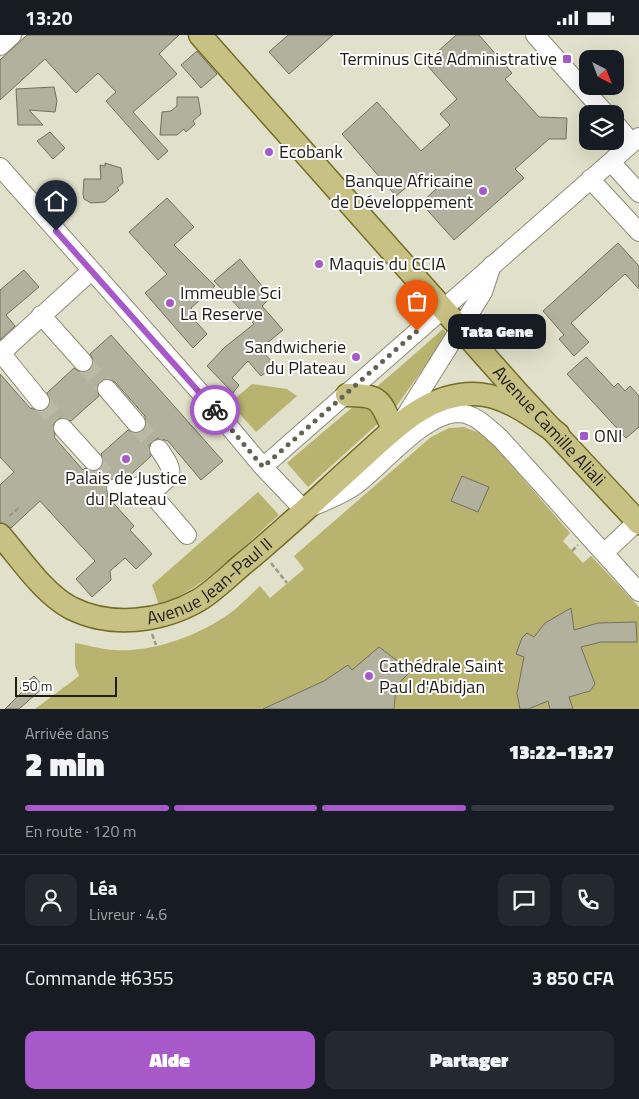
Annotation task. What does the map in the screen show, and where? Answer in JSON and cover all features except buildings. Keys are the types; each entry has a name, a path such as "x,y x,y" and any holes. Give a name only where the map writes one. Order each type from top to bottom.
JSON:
{"main road":[{"name":"Avenue Camille Aliali","path":"200,35 517,391 558,433 638,523"},
{"name":"Avenue Jean-Paul II","path":"4,526 50,592 70,607 86,614 122,620 148,619 197,601 260,550 397,425 437,400 474,394 497,398 513,405 558,433"},
{"path":"347,395 368,395 377,400 397,425"}],"street":[{"path":"0,46 12,35"},
{"path":"535,35 598,105"},
{"path":"263,467 347,395 492,264 636,140 624,130"},
{"path":"611,162 639,193"},
{"path":"0,167 206,399 263,467 304,510 355,486 402,443 436,419 458,413 478,419 500,438 639,592"},
{"path":"590,179 639,232"},
{"name":"Avenue Jean-Paul II","path":"397,425 484,293 492,264"},
{"path":"40,401 1,353 91,271"},
{"path":"41,315 83,362"},
{"path":"107,389 136,423"},
{"path":"64,428 93,461"},
{"path":"151,493 169,477 172,471 171,465 159,449"},
{"path":"116,488 122,493 139,486 151,493 187,535"},
{"path":"604,553 638,523"}],"path":[{"path":"4,526 20,507"},
{"path":"260,550 287,583"}],"shaded area":[{"path":"443,329 446,337 395,408 308,487 287,463"},
{"path":"252,384 287,389 297,396 256,432 230,403"},
{"path":"464,427 477,432 492,443 570,533 563,541 583,563 591,556 639,607 639,709 35,709 79,676 75,666 75,643 113,650 143,649 158,646 189,636 216,622 233,611 260,586 270,598 304,569 294,556 431,437 449,428"},
{"path":"258,492 279,515 223,566 176,598 159,605 152,585"}],"tunnel":[{"path":"83,362 107,389"},
{"path":"40,401 63,428"},
{"path":"136,423 159,449"},
{"path":"93,461 116,488"}],"way so far":[{"path":"215,410 263,467 347,395 417,331"}],"place":[{"name":"Terminus Cité Administrative","path":"567,59"},
{"name":"Ecobank","path":"269,152"},
{"name":"Banque Africaine de Développement","path":"483,191"},
{"name":"Maquis du CCIA","path":"319,264"},
{"name":"Immeuble Sci La Reserve","path":"170,303"},
{"name":"Tata Gene","path":"417,331"},
{"name":"Sandwicherie du Plateau","path":"356,357"},
{"name":"ONI","path":"584,436"},
{"name":"Palais de Justice du Plateau","path":"126,459"},
{"name":"Cathédrale Saint Paul d'Abidjan","path":"369,676"}],"route":[{"path":"56,231 215,410"}]}
